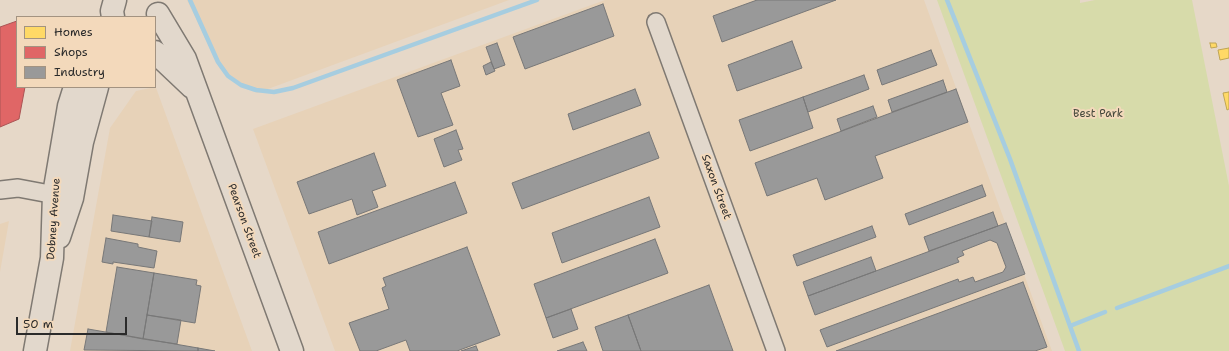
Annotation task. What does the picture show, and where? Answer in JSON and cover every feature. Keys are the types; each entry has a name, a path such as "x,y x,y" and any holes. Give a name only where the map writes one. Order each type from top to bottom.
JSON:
{"main road":[{"name":"Pearson Street","path":"156,12 184,59 292,351"},
{"name":"Pearson Street","path":"156,53 197,92"},
{"name":"Dobney Avenue","path":"35,351 63,196 69,106 75,88"},
{"path":"63,196 82,142 97,88"}],"street":[{"name":"Saxon Street","path":"656,22 776,351"},
{"path":"0,190 18,188 63,196"}],"shaded area":[{"path":"187,0 509,0 257,93 220,69"},
{"path":"605,0 924,0 1052,351 335,351 253,129"},
{"path":"156,88 252,351 70,351 110,128 136,91"},
{"path":"9,221 0,272 0,224"}],"green space":[{"name":"Best Park","path":"937,0 1080,0 1080,3 1095,0 1192,0 1229,186 1229,351 1065,351"}],"building: Homes":[{"path":"1210,43 1216,43 1217,47 1211,48"},
{"path":"1229,48 1229,58 1220,60 1218,50"},
{"path":"1229,92 1229,109 1227,110 1223,93"}],"building: Shops":[{"path":"16,21 16,88 25,88 19,119 0,127 0,27"}],"building: Industry":[{"path":"757,0 836,0 722,42 713,16"},
{"path":"603,4 614,36 525,69 513,37"},
{"path":"792,41 802,68 737,91 728,65"},
{"path":"497,43 505,65 494,69 486,47"},
{"path":"931,50 937,65 882,85 877,70"},
{"path":"451,60 460,86 441,93 453,125 418,137 397,80"},
{"path":"491,62 495,71 486,75 483,66"},
{"path":"864,75 869,89 808,112 803,97"},
{"path":"943,80 947,92 892,112 888,100"},
{"path":"635,89 641,105 573,130 568,114"},
{"path":"956,89 968,122 875,156 883,178 825,200 817,178 767,196 755,163"},
{"path":"803,97 813,128 750,151 739,120"},
{"path":"873,106 877,117 841,131 837,119"},
{"path":"456,130 463,149 458,150 462,160 444,167 434,139"},
{"path":"649,132 659,158 522,209 512,183"},
{"path":"374,153 386,186 372,191 378,207 357,215 352,199 309,214 297,182"},
{"path":"455,182 467,213 329,264 318,232"},
{"path":"982,185 986,196 909,225 905,214"},
{"path":"649,197 660,227 562,263 552,233"},
{"path":"993,212 998,226 929,251 924,237"},
{"path":"113,215 152,221 149,237 111,231"},
{"path":"152,217 183,222 180,242 149,237"},
{"path":"1006,223 1025,274 827,347 820,330 958,279 959,282 973,277 975,282 1003,272 1006,267 997,243 990,240 962,251 964,255 957,258 959,262 815,315 808,296"},
{"path":"872,226 876,237 797,266 793,255"},
{"path":"106,238 138,244 138,247 157,251 154,268 113,262 113,264 102,262"},
{"path":"655,239 668,273 546,318 534,284"},
{"path":"467,247 500,335 457,351 410,351 406,340 376,351 360,351 349,323 389,309 382,288 386,286 383,278"},
{"path":"871,257 876,271 808,296 803,282"},
{"path":"117,267 154,273 143,339 106,332"},
{"path":"154,273 197,280 196,285 201,286 195,323 147,315"},
{"path":"1023,282 1047,347 1035,351 836,351"},
{"path":"709,285 733,351 641,351 628,315"},
{"path":"571,309 578,329 553,338 546,318"},
{"path":"147,315 181,320 177,344 143,339"},
{"path":"628,315 641,351 603,351 595,327"},
{"path":"88,329 198,348 198,351 84,350"},
{"path":"583,342 587,351 557,351"},
{"path":"476,346 478,351 461,351"},
{"path":"198,348 215,351 198,351"}],"waterway":[{"path":"190,0 218,62 228,76 241,85 256,90 274,92 293,88 537,0"},
{"path":"947,0 1010,159 1079,351"},
{"path":"1117,308 1229,266"},
{"path":"1070,326 1105,312"}]}
